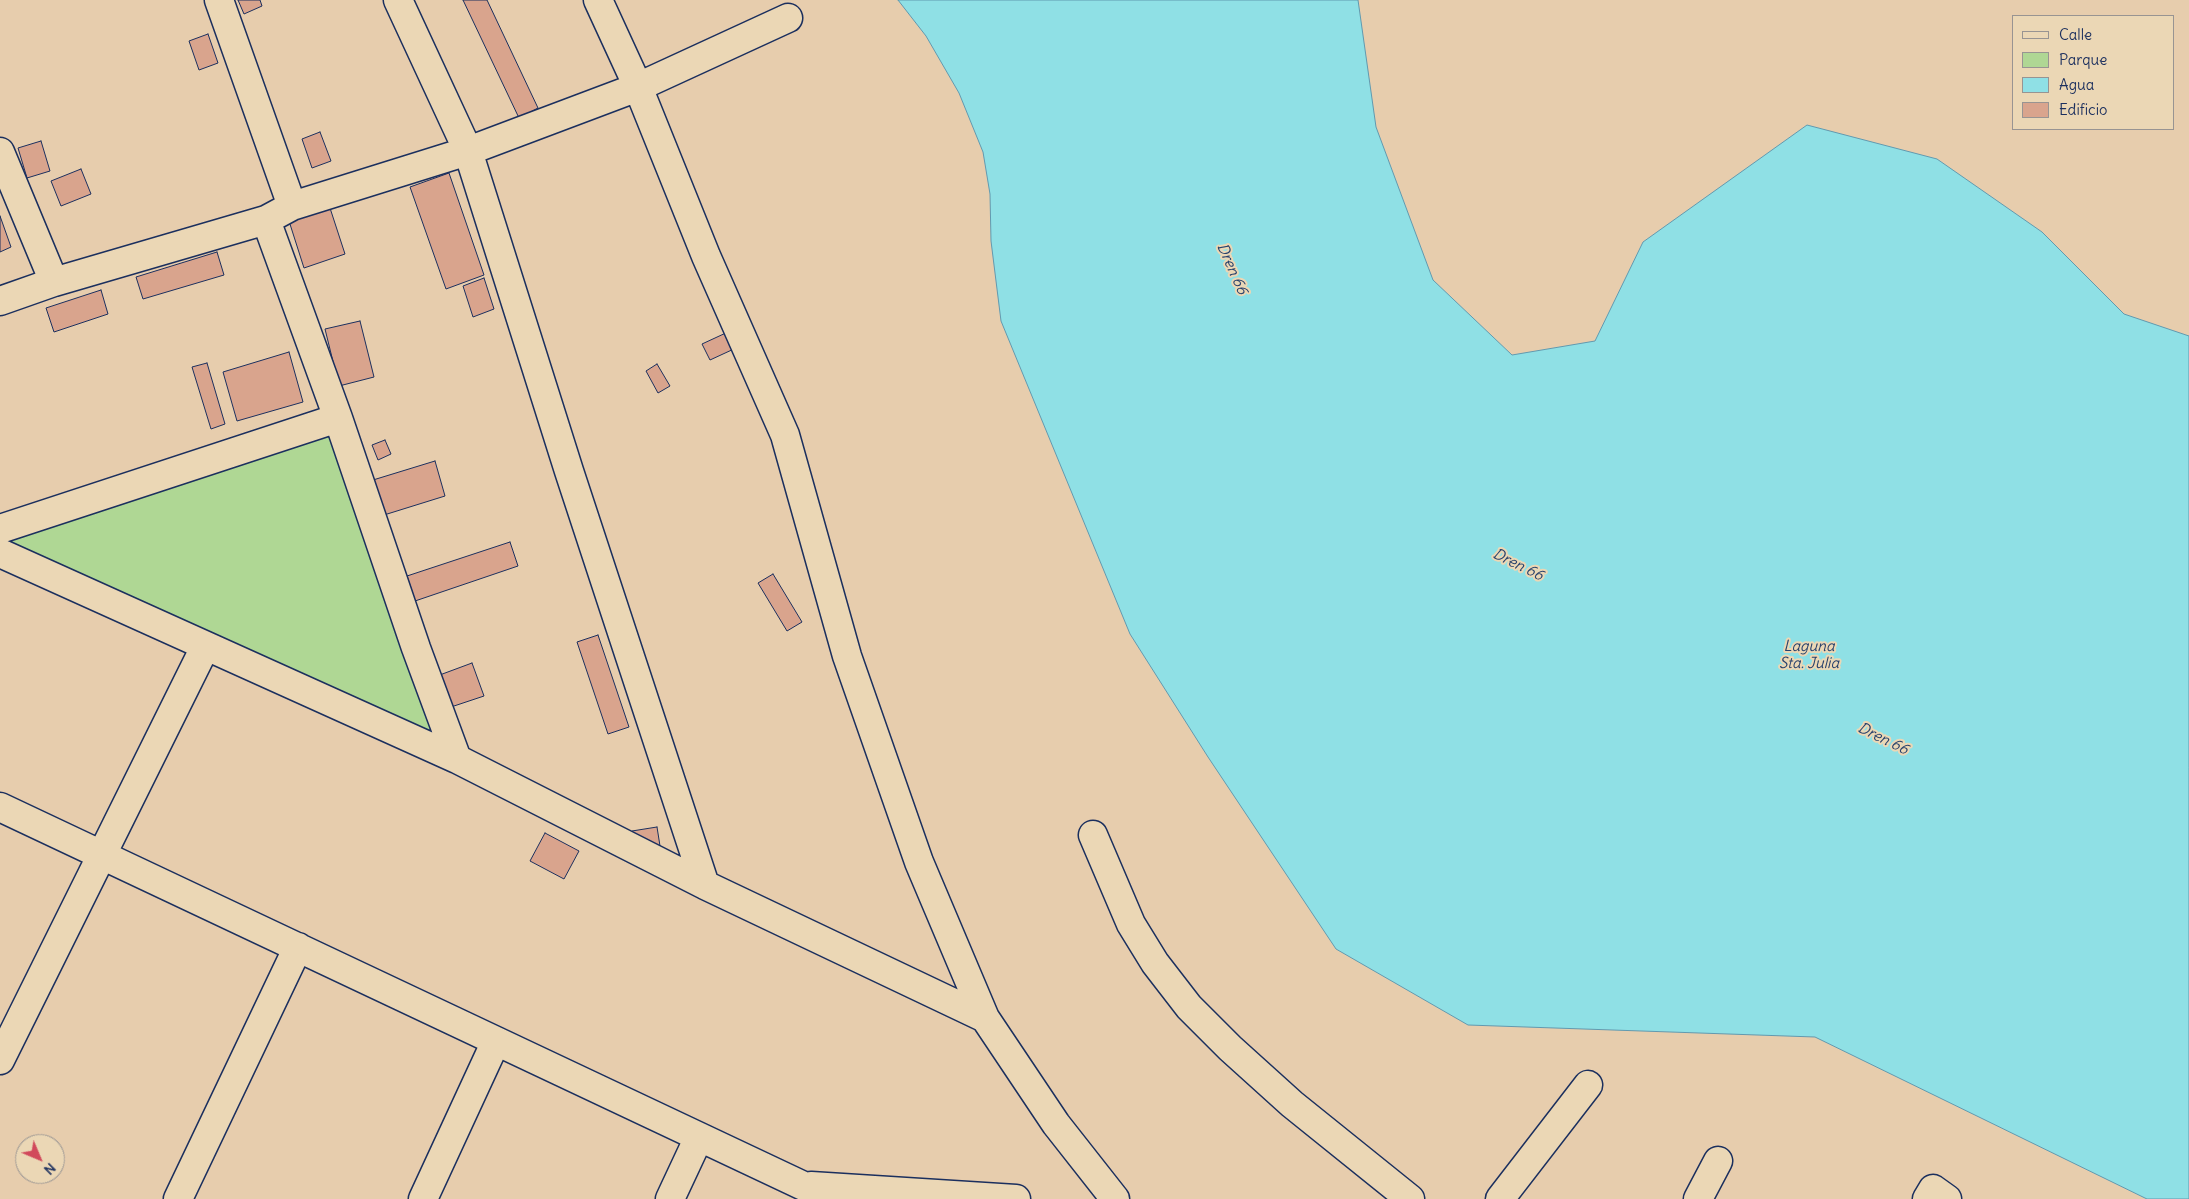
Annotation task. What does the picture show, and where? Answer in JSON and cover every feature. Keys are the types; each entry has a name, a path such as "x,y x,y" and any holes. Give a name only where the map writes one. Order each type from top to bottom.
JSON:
{"street":[{"path":"220,0 292,206"},
{"path":"398,0 468,151 572,480 705,885"},
{"path":"598,0 638,87 706,256 786,435 847,656 919,862 985,1018 1056,1124 1115,1199"},
{"path":"0,300 54,282 266,220 292,206 468,151 638,87 788,18"},
{"path":"0,152 54,282"},
{"path":"266,220 338,418 416,648 457,759"},
{"path":"0,529 338,418"},
{"path":"0,553 457,759 705,885 985,1018"},
{"path":"2,1049 205,647"},
{"path":"0,807 831,1199"},
{"path":"1093,835 1130,924 1155,963 1190,1007 1230,1048 1292,1104 1410,1199"},
{"path":"178,1199 298,947"},
{"path":"422,1199 496,1041"},
{"path":"1500,1199 1588,1085"},
{"path":"670,1199 699,1137"},
{"path":"1698,1199 1718,1161"},
{"path":"801,1186 906,1195 1016,1199"},
{"path":"1927,1199 1933,1189 1947,1199"}],"green space":[{"path":"332,432 436,736 5,541"}],"water":[{"name":"Laguna Sta. Julia","path":"898,0 1358,0 1376,127 1433,280 1512,355 1595,341 1643,242 1807,125 1937,159 2042,232 2124,314 2189,336 2189,1199 2147,1199 1815,1037 1468,1025 1336,949 1208,757 1130,634 1001,321 991,241 990,194 983,152 959,93 926,36"}],"building":[{"path":"238,0 260,0 262,6 244,14"},
{"path":"463,0 487,0 538,108 519,118"},
{"path":"208,34 218,63 199,70 189,41"},
{"path":"320,132 331,161 312,168 302,139"},
{"path":"41,141 50,171 27,178 18,148"},
{"path":"81,169 91,194 61,206 51,181"},
{"path":"449,173 484,275 446,289 410,187"},
{"path":"330,208 345,254 304,268 289,221"},
{"path":"0,216 11,247 0,252"},
{"path":"217,252 224,275 143,299 136,277"},
{"path":"484,278 494,309 473,317 463,286"},
{"path":"101,290 108,314 54,332 46,308"},
{"path":"360,321 374,377 339,386 325,329"},
{"path":"728,332 736,348 710,360 702,344"},
{"path":"289,352 303,402 237,421 223,372"},
{"path":"207,363 225,424 211,429 192,367"},
{"path":"657,364 670,386 658,393 646,371"},
{"path":"385,440 391,454 378,460 372,445"},
{"path":"435,461 445,496 384,515 373,480"},
{"path":"510,542 518,566 415,601 407,576"},
{"path":"773,574 802,622 787,631 758,583"},
{"path":"598,635 629,727 608,734 577,642"},
{"path":"472,663 484,696 448,708 437,676"},
{"path":"657,827 660,846 635,849 632,831"},
{"path":"545,833 579,851 564,879 530,861"}],"water label":[{"name":"Dren 66","path":"1232,269"},
{"name":"Dren 66","path":"1518,565"},
{"name":"Dren 66","path":"1883,739"}]}
